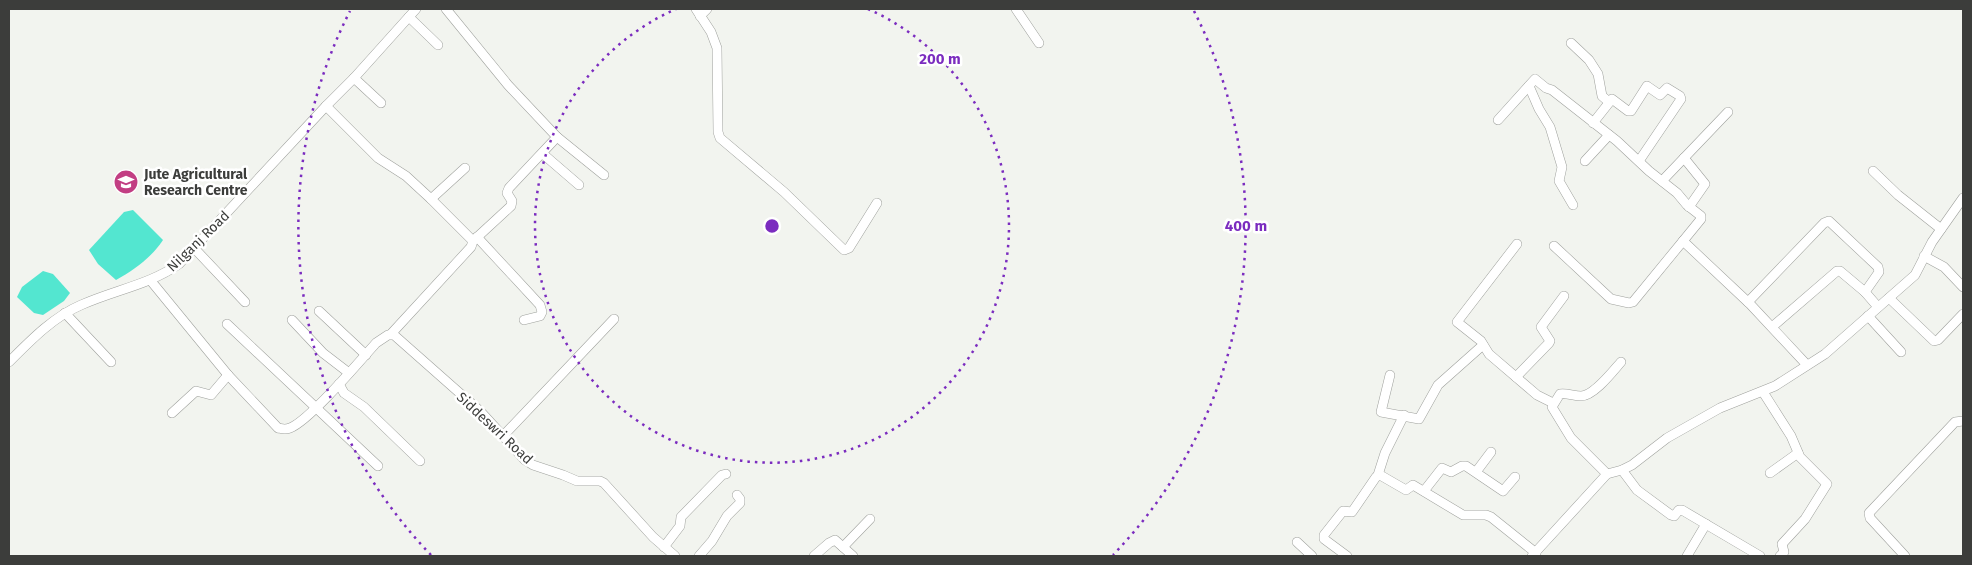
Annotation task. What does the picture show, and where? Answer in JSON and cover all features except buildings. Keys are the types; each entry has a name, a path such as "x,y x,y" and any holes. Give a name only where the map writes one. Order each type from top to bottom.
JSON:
{"street":[{"name":"Nilganj Road","path":"9,362 65,312 82,304 150,281 172,269 195,249 416,9"},
{"path":"446,9 508,85 557,137 604,175"},
{"path":"707,9 698,12 711,32 717,48 718,132 720,138 784,192 844,250 849,248 877,203"},
{"path":"1016,9 1039,43"},
{"path":"409,17 438,45"},
{"path":"1571,43 1591,62 1599,76 1602,96 1609,102"},
{"path":"354,78 381,103"},
{"path":"1498,120 1536,80 1552,90 1609,135 1677,193 1702,218 1633,302 1629,303 1611,299 1554,246"},
{"path":"1529,86 1539,110 1549,126 1562,167 1559,181 1573,205"},
{"path":"1593,122 1609,102 1614,99 1629,112 1647,86 1661,95 1667,88 1681,97 1639,161"},
{"path":"326,106 378,158 406,176 475,239 540,305 542,312 540,316 524,320"},
{"path":"1662,181 1728,112"},
{"path":"1585,161 1609,135"},
{"path":"150,281 228,375 278,428 284,429 296,425 339,384 380,340 391,334 471,247 475,239 511,206 512,201 508,191 557,137"},
{"path":"543,154 579,185"},
{"path":"1684,158 1705,185 1690,207"},
{"path":"431,199 465,168"},
{"path":"1873,172 1898,195 1941,229"},
{"path":"1378,475 1406,490 1412,485 1466,516 1486,515 1491,517 1534,555 1607,474 1622,470 1667,438 1720,408 1775,386 1825,354 1915,275 1924,256 1963,198"},
{"path":"1748,302 1827,221 1878,267 1879,272 1865,292"},
{"path":"1683,241 1748,302 1807,365"},
{"path":"1518,244 1457,322 1481,341 1489,354 1537,395 1553,403"},
{"path":"195,249 245,302"},
{"path":"1924,256 1944,267 1963,287"},
{"path":"1772,327 1837,270 1865,292 1878,307"},
{"path":"1516,377 1549,343 1550,341 1541,327 1564,296"},
{"path":"1889,298 1934,341 1938,340 1963,314"},
{"path":"319,311 366,355"},
{"path":"65,312 111,362"},
{"path":"1868,316 1902,352"},
{"path":"503,436 614,319"},
{"path":"292,320 323,353 349,373"},
{"path":"227,324 378,466"},
{"name":"Siddeswri Road","path":"391,334 480,411 525,460 533,465 577,481 600,481 604,483 664,547 675,556"},
{"path":"1390,375 1381,412 1417,419 1420,418 1436,387 1483,345"},
{"path":"1607,474 1571,438 1552,410 1553,403 1558,395 1562,393 1586,395 1607,379 1621,362"},
{"path":"172,413 194,392 198,391 211,395 228,375"},
{"path":"339,384 344,393 364,407 420,460"},
{"path":"1763,392 1791,436 1804,461 1827,483 1827,486 1805,519 1782,544 1784,552 1780,556"},
{"path":"1347,556 1324,539 1324,535 1343,511 1352,512 1378,475 1404,415"},
{"path":"1905,556 1870,518 1869,512 1955,422 1963,422"},
{"path":"1476,472 1491,452"},
{"path":"1770,473 1798,452"},
{"path":"1424,491 1442,468 1452,472 1464,465 1503,491 1515,477"},
{"path":"1622,470 1637,490 1671,515 1674,516 1679,510 1682,510 1760,556"},
{"path":"664,547 680,526 681,517 722,475 726,474"},
{"path":"699,556 716,535 730,512 740,503 740,499 736,495"},
{"path":"843,547 870,519"},
{"path":"1687,556 1706,524"},
{"path":"814,556 833,540 837,541 853,556"},
{"path":"1297,542 1312,556"}],"shaded area":[{"path":"133,210 163,240 142,263 116,280 98,264 89,250 124,212"},
{"path":"43,271 53,274 70,293 64,301 43,315 34,313 17,297 22,287"}],"place":[{"name":"Jute Agricultural Research Centre","path":"126,182"}]}
